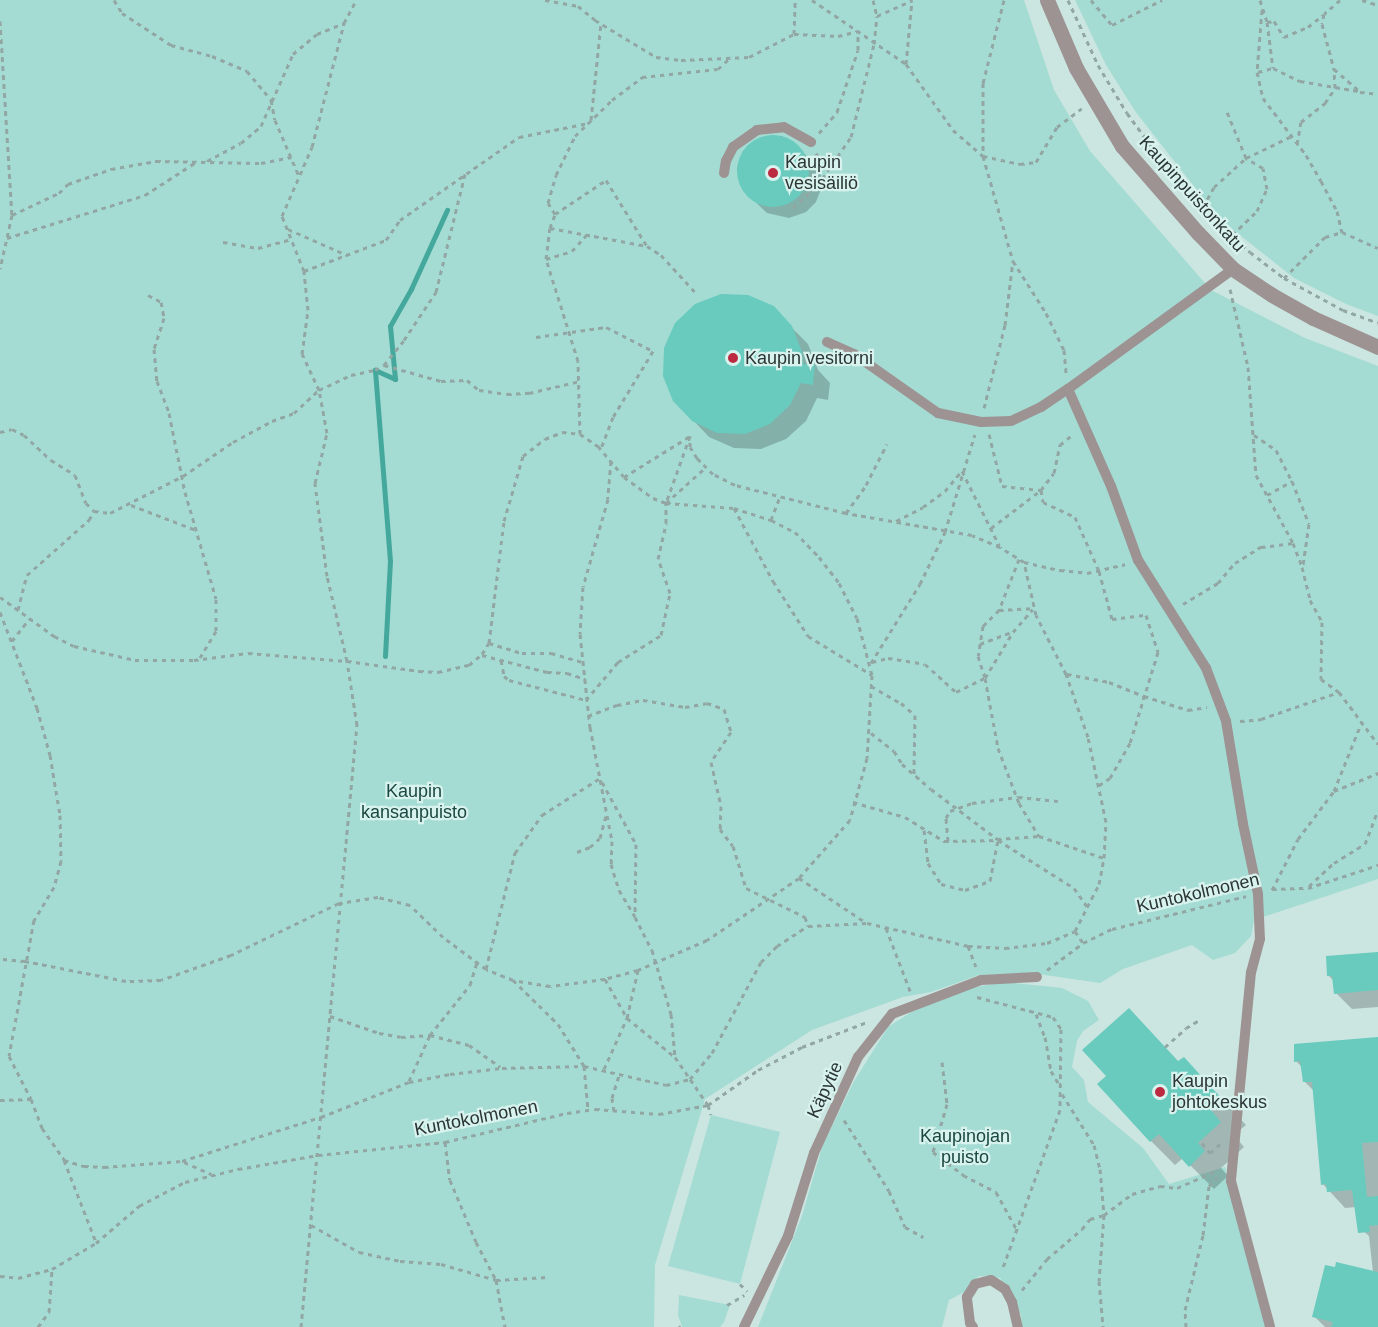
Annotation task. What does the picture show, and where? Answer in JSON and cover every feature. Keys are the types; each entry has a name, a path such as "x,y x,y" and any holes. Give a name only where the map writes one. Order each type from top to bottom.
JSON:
{"street":[{"name":"Kaupinpuistonkatu","path":"1047,0 1076,68 1122,146 1229,273 1312,318 1378,347"}],"lane":[{"path":"724,173 726,161 733,147 757,130 783,127 811,142"},
{"path":"827,342 854,354 938,413 983,422 1011,421 1041,407 1068,389 1229,273"},
{"path":"1068,389 1111,486 1138,560 1171,609 1206,668 1226,721 1258,894 1260,939 1251,972 1231,1181 1270,1327"},
{"name":"Käpytie","path":"744,1327 788,1236 814,1153 858,1057 892,1014 915,1003 981,980 1037,977"},
{"path":"973,1327 970,1323 967,1297 975,1284 991,1280 1005,1289 1012,1302 1018,1327"}],"path":[{"path":"114,0 122,13 171,45 212,56 247,71 271,100 275,120 299,176"},
{"path":"301,1327 357,725 347,661 327,576 315,483 327,433 320,390 302,354 308,310 304,271 282,216 312,147 344,22 356,0"},
{"path":"545,0 578,6 656,57 681,60 749,57 794,34 825,33 838,36 858,31"},
{"path":"578,0 578,6"},
{"path":"794,34 795,0"},
{"path":"812,0 906,64 953,130 983,156 1020,164 1036,162 1057,127 1069,115 1094,101"},
{"path":"793,208 817,186 851,136 874,44 877,16 873,0"},
{"path":"877,16 912,0 906,64"},
{"path":"1004,0 983,83 983,156 1013,261 1046,313 1064,350 1068,389"},
{"path":"1076,0 1068,1 1098,65 1127,113 1163,162 1203,207 1231,236 1284,278 1343,310 1378,323"},
{"path":"1091,0 1112,25 1162,0"},
{"path":"1260,0 1267,22 1273,68"},
{"path":"1267,22 1274,21 1284,37 1308,27 1340,0"},
{"path":"1362,0 1378,5"},
{"path":"1262,10 1257,72 1263,98 1306,155 1337,210 1342,232"},
{"path":"1297,146 1302,122 1325,103 1335,88 1334,69 1324,34 1324,14"},
{"path":"0,21 12,215 0,269"},
{"path":"206,162 241,143 261,126 293,54 317,34 344,22"},
{"path":"591,122 601,23"},
{"path":"817,186 819,158 811,142 837,112 858,50 858,31"},
{"path":"555,214 548,203 556,175 575,136 612,100 642,77 718,69 730,57"},
{"path":"1257,72 1273,68 1300,81 1378,94"},
{"path":"1334,69 1360,92"},
{"path":"1227,112 1246,158 1263,168 1267,189 1257,211 1231,236"},
{"path":"304,271 386,240 400,220 519,137 591,122"},
{"path":"1203,207 1214,187 1246,158 1292,136"},
{"path":"12,215 59,193 69,184 92,174 156,161 261,163 291,157"},
{"path":"8,238 145,195 197,162"},
{"path":"0,432 12,429 24,435 51,460 75,475 86,503 94,511 110,513 130,505 183,476 233,442 272,421 294,413 320,390 351,375 375,370 384,365 404,340 436,292 465,174"},
{"path":"580,434 578,361 546,259 550,228 555,214 606,180 647,246"},
{"path":"550,228 588,233 647,246 661,255 696,294"},
{"path":"288,229 347,255"},
{"path":"1284,278 1325,237 1342,232 1378,248"},
{"path":"546,259 572,251 588,233"},
{"path":"223,242 258,248 291,239"},
{"path":"871,663 920,584 945,532 962,471 983,422 1005,325 1013,261"},
{"path":"1229,273 1248,367 1256,476 1293,543 1310,600 1323,622 1321,679 1338,692 1378,744"},
{"path":"148,295 161,302 164,318 154,349 158,381 169,413 196,530 216,599 216,631 200,659"},
{"path":"536,337 606,327 653,351 613,417 601,449"},
{"path":"384,365 441,381 467,380 478,390 507,394 529,393 580,381"},
{"path":"983,422 1002,486 1041,490"},
{"path":"991,528 1041,490 1054,473 1060,445 1084,425"},
{"path":"0,597 29,619 74,646 135,660 200,659 248,653 347,661 438,672 469,665 482,654 489,643 495,577 504,521 523,456 545,439 562,432 580,434 601,449 636,488 666,503 734,508 771,520 795,532 819,557 839,584 857,618 871,663 872,675 871,733 867,759 853,802 850,820 799,878 768,900 707,940 638,970 605,979 550,986 513,980 486,969 443,937 410,905 378,897 339,903 231,955 161,980 126,981 25,961 0,959"},
{"path":"1253,434 1276,450 1292,481 1309,524 1302,567"},
{"path":"690,436 690,447 706,467 713,474 735,485 846,513 972,535 1000,547 1024,562 1060,570 1099,571 1138,560"},
{"path":"624,477 690,436"},
{"path":"586,700 618,662 661,635 670,592 658,559 666,523 666,503 690,436"},
{"path":"846,513 866,485 887,444"},
{"path":"611,459 608,499 584,587 580,634 586,700 612,841 611,864 619,890 656,961 670,1014 675,1058"},
{"path":"666,503 706,467"},
{"path":"896,521 923,507 945,490 962,471"},
{"path":"962,471 1000,547"},
{"path":"1267,496 1292,481"},
{"path":"1041,490 1043,502 1075,517 1099,571 1112,619 1146,615 1158,652 1130,743 1110,777 1098,786"},
{"path":"771,520 780,497"},
{"path":"130,505 196,530"},
{"path":"734,508 773,581 808,636 872,675"},
{"path":"18,610 27,575 89,520 94,511"},
{"path":"1171,609 1192,600 1218,583 1235,563 1261,547 1293,543"},
{"path":"1019,559 999,610 983,626 978,656 985,678 998,748 1018,797 1040,836"},
{"path":"64,1160 84,1166 104,1167 182,1161 321,1117 409,1082 502,1068 584,1066 666,1085 690,1079 712,1053 761,962 777,946 808,926 867,923 968,946 1005,948 1047,943 1075,931 1099,884 1104,858 1106,822 1088,736 1066,674 1036,615 1024,562"},
{"path":"871,663 888,658 925,664 956,693 985,678 1013,632 1033,608 999,610"},
{"path":"0,612 50,755 60,815 61,861 54,887 34,920 9,1056 31,1099 42,1128 64,1160 96,1243"},
{"path":"12,641 29,619"},
{"path":"980,644 1013,632"},
{"path":"489,643 522,653 551,652 583,662"},
{"path":"482,654 585,679"},
{"path":"501,660 504,676 509,680 586,700"},
{"path":"1066,674 1109,682 1188,710 1221,706"},
{"path":"871,686 901,703 915,715 914,774"},
{"path":"1226,721 1261,719 1338,692"},
{"path":"588,716 617,705 643,700 685,707 707,703 724,709 732,732 711,762 721,806 720,829 733,846 746,888 805,917 808,926"},
{"path":"1272,890 1298,839 1334,791 1361,724"},
{"path":"871,733 894,751 902,764 997,839 1040,836 1104,858"},
{"path":"1334,791 1378,773"},
{"path":"600,778 636,844 635,917"},
{"path":"486,969 515,853 542,815 600,778"},
{"path":"948,841 946,818 950,811 972,803 1018,797 1058,801"},
{"path":"853,802 905,817 948,841 998,840 1074,888 1088,908"},
{"path":"1308,888 1334,863 1365,844 1378,810"},
{"path":"577,852 591,847 600,838 607,815"},
{"path":"924,829 928,863 941,884 965,890 990,881 998,840"},
{"name":"Kuntokolmonen","path":"1037,977 1083,943 1130,923 1272,890 1308,888 1378,865"},
{"path":"799,878 867,923"},
{"path":"886,928 915,1003"},
{"path":"1075,931 1083,943"},
{"path":"968,946 981,980"},
{"path":"409,1082 430,1035 470,985 477,962"},
{"path":"604,1069 627,1018 638,970"},
{"path":"605,979 627,1018 675,1058 708,1105 711,1115"},
{"path":"513,980 558,1024 584,1066 588,1110"},
{"path":"950,992 1010,1004 1053,1017 1061,1029 1060,1110 997,1283"},
{"path":"1035,1013 1045,1037 1051,1071 1060,1088"},
{"name":"Kuntokolmonen","path":"0,1276 18,1278 52,1269 96,1243 139,1206 185,1182 213,1174 318,1155 445,1142 588,1110 659,1114 708,1105 758,1070 802,1047 892,1014"},
{"path":"330,1016 390,1035 401,1037 430,1035 469,1044 502,1068"},
{"path":"1165,1047 1186,1028 1201,1019"},
{"path":"942,1062 947,1104 933,1152 963,1175 996,1192 1017,1230"},
{"path":"614,1111 612,1098 619,1075"},
{"path":"1061,1094 1094,1144 1100,1169 1104,1215 1100,1281 1103,1327"},
{"path":"0,1100 31,1099"},
{"path":"836,1108 889,1191 905,1227 923,1237"},
{"path":"1202,1143 1210,1153 1236,1130"},
{"path":"445,1142 450,1180 476,1242 496,1280 505,1327"},
{"path":"182,1161 213,1174"},
{"path":"1012,1302 1047,1259 1082,1229 1090,1219 1104,1215 1132,1194 1160,1186 1177,1188 1225,1167 1209,1186 1203,1234 1185,1310 1186,1327"},
{"path":"311,1225 359,1252 400,1260 441,1264 496,1280 548,1278"},
{"path":"38,1327 49,1312 52,1269"},
{"path":"727,1305 748,1292"}],"green space":[{"name":"Kaupin kansanpuisto","path":"0,0 1024,0 1054,90 1090,151 1211,290 1305,338 1378,366 1378,879 1254,920 1251,936 1235,953 1213,960 1192,945 1123,969 1100,983 1038,974 979,975 931,992 903,997 812,1030 705,1099 655,1265 654,1327 0,1327"},
{"path":"1075,0 1378,0 1378,316 1346,304 1294,278 1231,228 1207,203 1135,111 1106,65"},
{"name":"Kaupinojan puisto","path":"1005,982 1062,988 1088,1001 1099,1020 1083,1031 1077,1041 1072,1067 1084,1080 1088,1102 1143,1148 1169,1184 1225,1167 1266,1327 1022,1327 1021,1315 1000,1278 979,1276 966,1291 949,1300 942,1327 758,1327 802,1216 822,1147 853,1083 888,1027 921,1006 969,988"},
{"path":"711,1115 780,1132 740,1284 668,1266"},
{"path":"679,1295 730,1305 724,1322 720,1327 682,1327 678,1315"}],"building":[{"name":"Kaupin vesisäiliö","path":"780,135 799,145 807,157 809,171 807,185 799,197 787,205 766,207 747,197 739,185 737,164 747,145 759,137"},
{"name":"Kaupin vesitorni","path":"721,294 748,295 774,306 792,326 802,352 803,364 815,365 813,385 801,383 790,405 770,424 745,434 717,433 692,421 673,401 663,376 664,348 675,323 695,304"},
{"path":"1378,952 1378,990 1334,994 1332,976 1327,976 1326,956"},
{"name":"Kaupin johtokeskus","path":"1129,1008 1178,1061 1184,1057 1223,1100 1211,1110 1221,1122 1198,1143 1205,1151 1189,1167 1159,1134 1150,1142 1097,1084 1106,1076 1082,1050"},
{"path":"1378,1037 1378,1142 1362,1143 1367,1197 1378,1196 1378,1225 1369,1226 1370,1232 1358,1233 1352,1190 1327,1192 1326,1184 1321,1185 1312,1082 1303,1082 1300,1061 1294,1062 1294,1044"},
{"path":"1336,1262 1378,1272 1378,1327 1331,1327 1333,1322 1312,1317 1325,1265 1335,1267"}],"waterway":[{"path":"385,656 390,561 375,370 395,379 390,326 411,289 447,210"}],"place":[{"name":"Kaupin vesisäiliö","path":"773,173"},
{"name":"Kaupin vesitorni","path":"733,358"},
{"name":"Kaupin johtokeskus","path":"1160,1092"}]}
